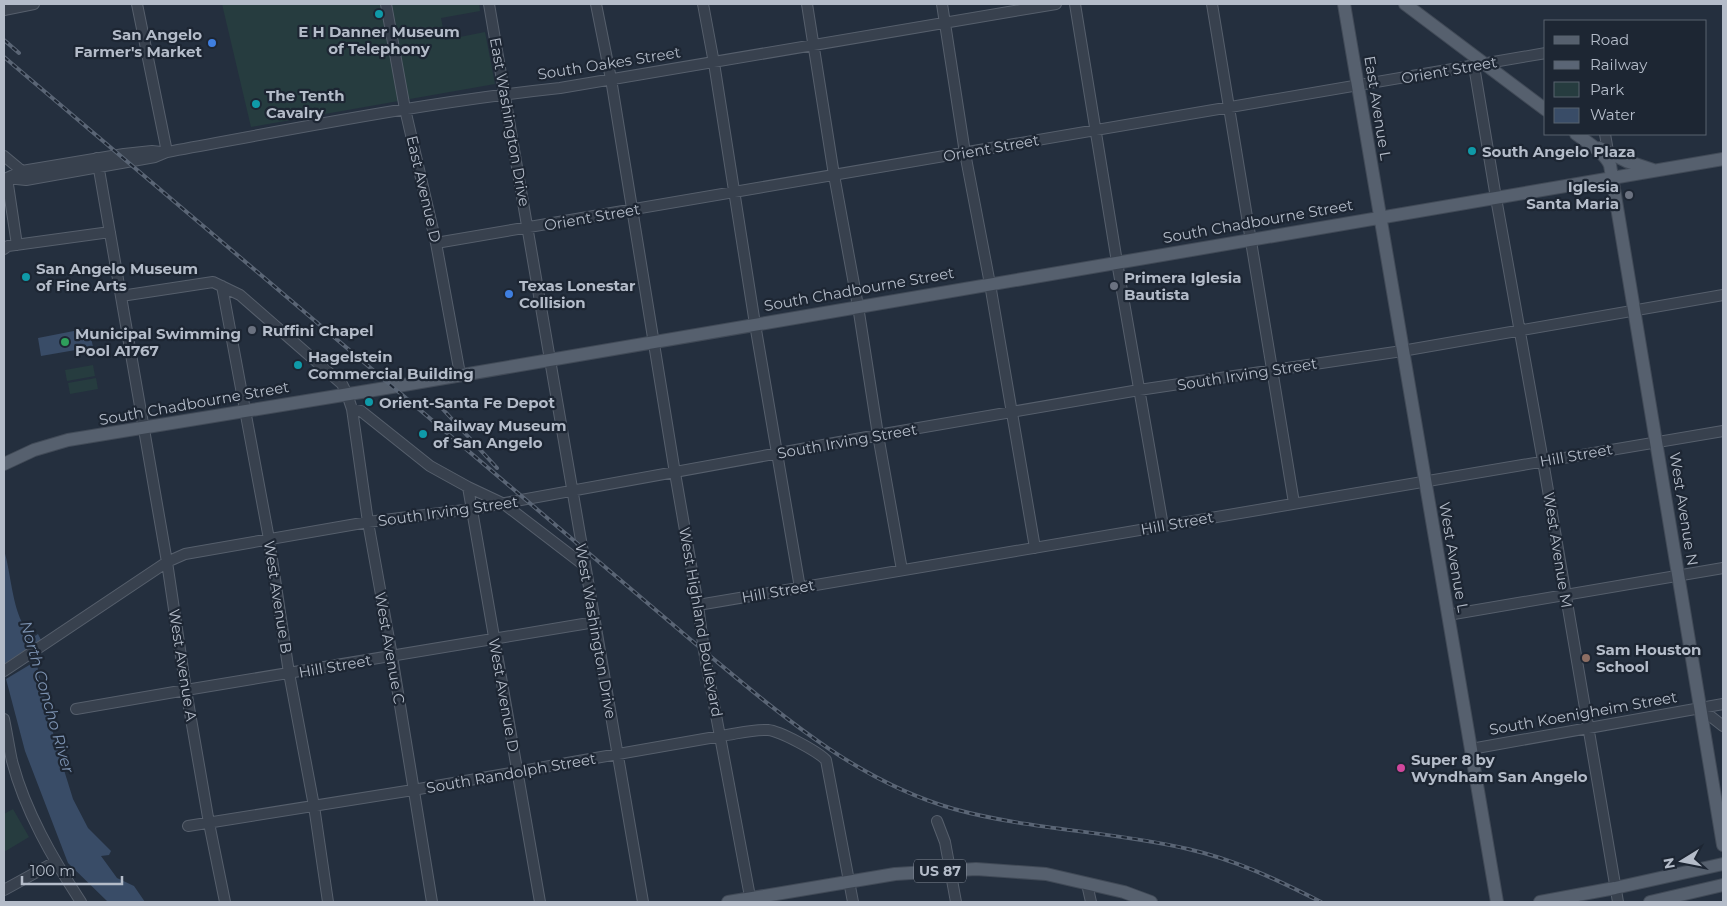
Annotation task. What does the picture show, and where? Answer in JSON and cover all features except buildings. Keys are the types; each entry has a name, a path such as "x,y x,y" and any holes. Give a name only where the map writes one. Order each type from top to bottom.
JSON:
{"main road":[{"name":"East Avenue L","path":"1344,4 1380,217"},
{"path":"1405,4 1480,65 1544,109"},
{"path":"1577,135 1608,160 1612,178"},
{"path":"1591,145 1608,151 1626,161 1656,171"},
{"name":"South Chadbourne Street","path":"4,464 34,450 56,443 143,427 347,394 1723,159"},
{"name":"West Avenue N","path":"1612,178 1723,845"},
{"name":"West Avenue L","path":"1380,217 1497,902"},
{"path":"1540,902 1615,888 1723,864"},
{"name":"US 87","path":"728,902 750,900 896,874 950,870 1046,874 1124,892 1151,902"},
{"path":"1650,902 1723,885"}],"street":[{"path":"4,10 34,4"},
{"path":"137,4 167,152"},
{"name":"East Avenue D","path":"386,4 405,109 436,243 460,374"},
{"name":"East Washington Drive","path":"489,4 550,359"},
{"name":"West Highland Boulevard","path":"596,4 611,78 704,650 750,900"},
{"path":"703,4 776,454 800,588"},
{"path":"807,4 834,175 902,570"},
{"path":"942,4 965,153 990,284 1035,548"},
{"name":"South Oakes Street","path":"6,179 22,171 155,157 167,152 405,109 560,88 1056,4"},
{"path":"1075,4 1163,526"},
{"path":"1212,4 1294,503"},
{"name":"Orient Street","path":"436,243 1544,53"},
{"name":"West Avenue M","path":"1480,65 1496,198 1618,902"},
{"path":"1605,135 1610,165"},
{"path":"4,156 22,171"},
{"name":"South Oakes Street","path":"6,179 26,180 98,162"},
{"name":"West Avenue A","path":"98,162 167,562 186,690 225,902"},
{"path":"6,179 17,245"},
{"path":"4,249 8,246 110,232"},
{"path":"121,296 213,282 240,296 342,384 347,394"},
{"name":"West Avenue B","path":"222,286 269,539 289,674 314,806 328,902"},
{"name":"South Irving Street","path":"4,672 167,562 185,554 368,522 504,504 878,435 1140,390 1402,351 1723,295"},
{"name":"West Washington Drive","path":"550,359 643,902"},
{"name":"West Avenue C","path":"347,394 352,409 368,522 432,902"},
{"path":"352,409 361,411 430,466 504,504 585,566"},
{"name":"Hill Street","path":"698,605 1723,431"},
{"name":"West Avenue D","path":"468,487 540,902"},
{"path":"1448,615 1723,568"},
{"name":"Hill Street","path":"76,709 595,622"},
{"name":"South Koenigheim Street","path":"1471,749 1723,704"},
{"path":"1700,708 1723,726"},
{"path":"4,719 13,762 22,789 55,862 81,902"},
{"name":"South Randolph Street","path":"188,826 413,790 721,736 767,730 778,732 820,754 826,760 849,883"},
{"path":"937,821 945,842 956,902"},
{"path":"4,890 55,862"},
{"path":"849,883 853,902"},
{"path":"1087,884 1091,902"}],"green space":[{"path":"222,4 479,4 480,11 441,18 445,40 485,32 495,84 251,127"},
{"path":"93,365 95,376 67,381 65,370"},
{"path":"96,378 98,389 70,394 68,383"},
{"path":"13,809 29,837 4,852 4,814"}],"water":[{"name":"Municipal Swimming Pool A1767","path":"89,328 93,347 41,356 38,338"},
{"path":"4,550 20,618 26,629 35,636 38,634 41,640 4,664"},
{"name":"North Concho River","path":"36,661 55,741 73,799 88,828 111,851 109,855 101,856 117,878 134,886 145,902 108,902 68,863 25,751 6,679"}],"railway":[{"path":"4,40 19,53"},
{"path":"4,57 704,651 791,721 852,763 918,797 954,809 1012,822 1130,838 1188,849 1256,871 1321,902"},
{"path":"439,405 497,468"}],"place":[{"name":"E H Danner Museum of Telephony","path":"379,14"},
{"name":"San Angelo Farmer's Market","path":"212,43"},
{"name":"The Tenth Cavalry","path":"256,104"},
{"name":"South Angelo Plaza","path":"1472,151"},
{"name":"Iglesia Santa Maria","path":"1629,195"},
{"name":"San Angelo Museum of Fine Arts","path":"26,277"},
{"name":"Primera Iglesia Bautista","path":"1114,286"},
{"name":"Texas Lonestar Collision","path":"509,294"},
{"name":"Ruffini Chapel","path":"252,330"},
{"name":"Municipal Swimming Pool A1767","path":"65,342"},
{"name":"Hagelstein Commercial Building","path":"298,365"},
{"name":"Orient-Santa Fe Depot","path":"369,402"},
{"name":"Railway Museum of San Angelo","path":"423,434"},
{"name":"Sam Houston School","path":"1586,658"},
{"name":"Super 8 by Wyndham San Angelo","path":"1401,768"}]}
